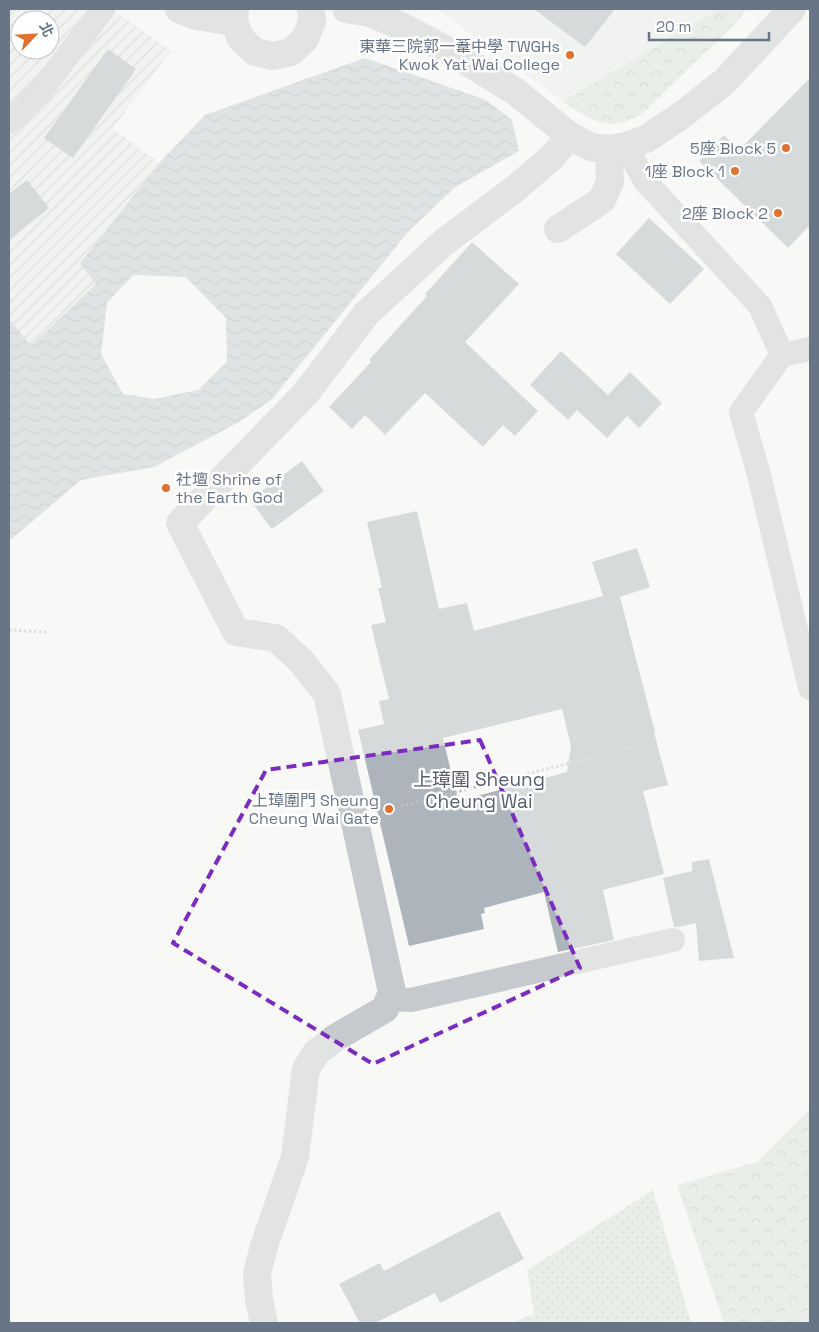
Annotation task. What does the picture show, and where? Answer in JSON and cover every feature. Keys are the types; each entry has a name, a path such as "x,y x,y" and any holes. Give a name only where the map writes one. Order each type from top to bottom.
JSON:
{"street":[{"path":"179,9 196,16 234,15 241,39 255,52 273,56 291,52 305,39 312,22 311,9"},
{"path":"346,9 370,14 399,25 458,56 516,92 570,136 591,147 618,148 646,139 682,115 725,81 792,9"},
{"path":"264,1323 259,1300 257,1274 264,1246 295,1157 306,1069 316,1053 335,1038 385,1009 392,992 327,694 301,661 276,638 236,632 180,523 306,393 366,314 443,243 516,188 552,157 570,136"},
{"path":"558,229 602,200 610,182 618,148"}],"lane":[{"path":"9,122 43,88 103,9"},
{"path":"618,148 760,306 782,354"},
{"path":"810,349 782,354 741,412 761,484 810,688"},
{"path":"389,999 411,1000 673,940"}],"path":[{"path":"9,630 46,632"},
{"path":"401,806 633,747"}],"highlighted area":[{"path":"480,740 580,968 373,1064 173,943 266,770"}],"shaded area":[{"path":"9,9 112,9 171,51 113,128 159,163 80,262 97,283 31,347 9,319"},
{"name":"東華三院郭一葦中學 TWGHs Kwok Yat Wai College","path":"437,9 719,9 563,101"}],"green space":[{"path":"719,9 747,9 735,24 641,115 622,123 605,123 591,118 563,101"},
{"path":"810,1109 810,1323 724,1323 677,1185 757,1162"},
{"path":"653,1190 691,1323 511,1323 534,1314 527,1270"}],"water":[{"path":"365,58 486,100 512,120 519,151 454,188 408,232 272,399 239,422 154,467 81,480 9,541 9,319 31,346 96,284 80,263 159,163 205,115","holes":["133,275 186,277 226,318 227,362 198,390 154,399 123,394 101,354 107,303"]}],"building":[{"path":"534,9 615,9 585,47"},
{"path":"108,49 136,69 73,158 44,138"},
{"path":"810,78 810,225 788,248 699,161 724,135 739,150"},
{"path":"27,180 49,208 9,240 9,194"},
{"path":"649,218 704,269 670,304 616,254"},
{"path":"472,242 519,284 465,342 538,411 515,436 503,425 483,447 425,393 385,435 365,415 352,429 329,407 371,362 369,360 427,296 425,294"},
{"path":"561,351 608,395 630,372 662,403 639,428 627,416 607,438 577,410 568,420 530,385"},
{"path":"302,461 324,491 272,529 250,500"},
{"path":"417,511 439,609 467,603 474,631 603,596 592,562 637,548 650,587 620,597 668,785 643,791 664,874 603,890 614,940 558,952 544,892 484,908 485,913 481,914 484,929 409,946 358,730 384,724 379,701 389,699 371,625 386,622 378,588 382,588 367,522","holes":["562,709 571,746 567,772 458,801 443,738"]},
{"path":"709,859 734,958 699,961 696,923 674,927 663,878 692,871 692,862"},
{"path":"499,1211 524,1259 440,1303 435,1293 375,1323 360,1323 339,1284 380,1263 384,1271"}],"place":[{"name":"東華三院郭一葦中學 TWGHs Kwok Yat Wai College","path":"570,55"},
{"name":"5座 Block 5","path":"786,148"},
{"name":"1座 Block 1","path":"735,171"},
{"name":"2座 Block 2","path":"778,213"},
{"name":"社壇 Shrine of the Earth God","path":"166,488"},
{"name":"上璋圍門 Sheung Cheung Wai Gate","path":"389,809"}],"district":[{"name":"上璋圍 Sheung Cheung Wai","path":"479,790"}]}
